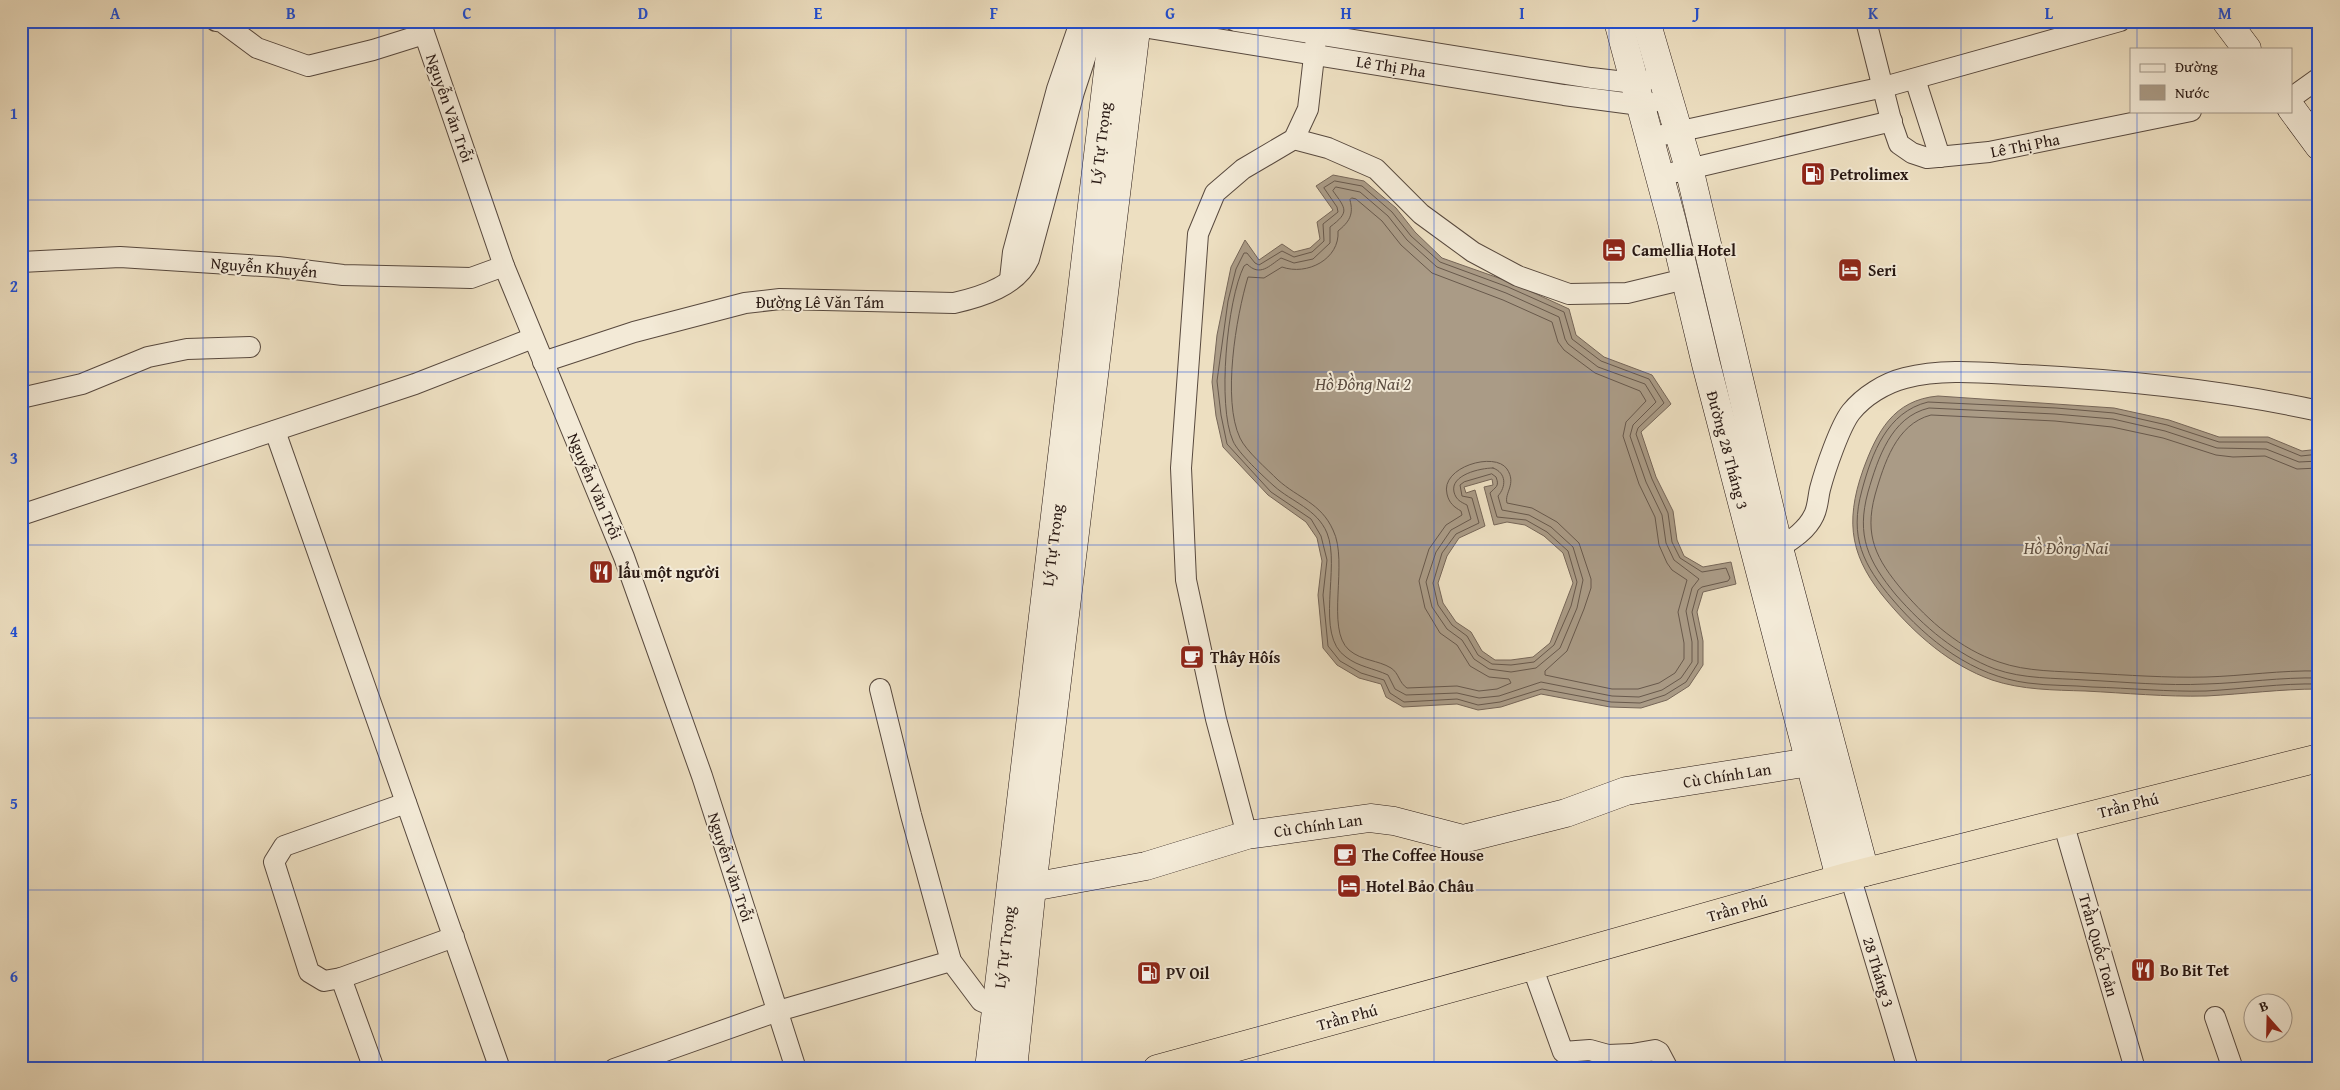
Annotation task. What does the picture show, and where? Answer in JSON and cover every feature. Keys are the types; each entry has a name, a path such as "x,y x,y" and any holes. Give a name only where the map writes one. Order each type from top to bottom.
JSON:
{"highway":[{"name":"Trần Phú","path":"1157,1069 1214,1061 1532,966 1852,876 2319,758"}],"street":[{"path":"216,21 222,22 257,48 308,66 373,50 422,28"},
{"path":"1010,279 1013,252 1057,89 1077,30 1083,21"},
{"path":"1235,21 1317,28 1582,77 1637,94 1666,89"},
{"name":"Đường 28 Tháng 3","path":"1618,21 1810,762 1852,876"},
{"name":"Đường 28 Tháng 3","path":"1646,21 1689,168 1779,548 1852,876"},
{"name":"Lê Thị Pha","path":"1866,21 1892,121 1900,144 1912,153 1927,158 1989,152 2186,112"},
{"path":"1649,138 1884,87 2120,21"},
{"path":"2226,21 2246,48"},
{"name":"Đường Lê Văn Tám","path":"543,362 634,332 745,303 780,299 954,303 992,292 1026,267 1074,92 1091,40 1099,29 1106,24 1125,23"},
{"name":"Lê Thị Pha","path":"1125,23 1564,95 1637,94"},
{"name":"Lý Tự Trọng","path":"1013,1069 1022,886 1125,23"},
{"name":"Nguyễn Văn Trỗi","path":"422,28 504,266 624,557 702,776 796,1069"},
{"path":"1247,835 1216,719 1186,580 1181,468 1198,234 1215,193 1243,169 1294,139 1308,109 1317,28"},
{"path":"2292,97 2319,78"},
{"path":"1915,79 1940,157"},
{"path":"2292,109 2319,146"},
{"path":"1659,176 1892,121"},
{"path":"1294,139 1328,148 1376,169 1421,214 1473,252 1518,276 1569,294 1627,293 1685,279"},
{"name":"Nguyễn Khuyến","path":"21,262 120,257 278,267 343,275 471,278 504,266"},
{"path":"21,515 415,384 533,338"},
{"path":"21,398 82,384 148,357 188,349 250,347"},
{"path":"1706,364 1733,357"},
{"path":"1779,548 1798,535 1815,514 1824,479 1838,438 1850,412 1872,392 1903,378 1932,373 1964,372 2088,378 2194,390 2319,410"},
{"path":"275,431 500,1069"},
{"path":"880,689 911,815 951,961 981,1001 997,1008"},
{"name":"Cù Chính Lan","path":"1022,886 1146,866 1247,835 1370,818 1463,839 1566,813 1626,791 1810,762"},
{"path":"406,803 284,846 274,862 309,972 324,981 341,978 454,937"},
{"name":"Trần Quốc Toản","path":"2063,822 2135,1069"},
{"name":"28 Tháng 3","path":"1852,876 1908,1069"},
{"name":"Lý Tự Trọng","path":"990,1069 997,1008 1022,886"},
{"path":"614,1069 778,1011 951,961"},
{"path":"1532,966 1563,1052 1590,1050 1608,1055 1632,1054 1654,1050 1659,1052 1668,1069"},
{"path":"341,978 374,1069"},
{"path":"2215,1017 2233,1069"}],"water":[{"name":"Hồ Đồng Nai 2","path":"1333,175 1364,181 1396,208 1415,232 1442,258 1510,282 1569,309 1576,335 1604,357 1652,375 1671,404 1641,432 1656,477 1673,511 1677,540 1684,556 1703,567 1731,562 1736,584 1703,592 1697,612 1703,641 1703,665 1689,686 1667,700 1641,708 1610,707 1541,694 1501,707 1478,710 1457,704 1403,707 1386,697 1381,684 1359,678 1337,665 1323,648 1318,595 1322,561 1317,538 1306,522 1268,495 1223,447 1216,416 1212,382 1217,335 1231,267 1245,240 1259,260 1282,244 1294,252 1310,248 1320,239 1317,222 1333,210 1316,186","holes":["1492,479 1493,485 1484,487 1494,525 1507,522 1525,525 1544,536 1563,553 1573,583 1550,643 1533,657 1495,660 1482,651 1471,632 1456,622 1443,603 1438,583 1447,556 1459,538 1485,526 1475,490 1466,493 1464,487"]},
{"name":"Hồ Đồng Nai","path":"1938,396 2114,408 2169,420 2219,437 2268,437 2302,451 2319,449 2319,689 2191,696 2038,689 1992,680 1962,666 1935,648 1910,626 1888,602 1866,571 1854,540 1853,524 1857,489 1868,456 1881,431 1898,411 1909,404"}],"place":[{"name":"Petrolimex","path":"1813,174"},
{"name":"Camellia Hotel","path":"1614,250"},
{"name":"Seri","path":"1850,270"},
{"name":"lẩu một người","path":"601,572"},
{"name":"Thây Hôís","path":"1192,657"},
{"name":"The Coffee House","path":"1345,855"},
{"name":"Hotel Bảo Châu","path":"1349,886"},
{"name":"Bo Bit Tet","path":"2143,970"},
{"name":"PV Oil","path":"1149,973"}]}
